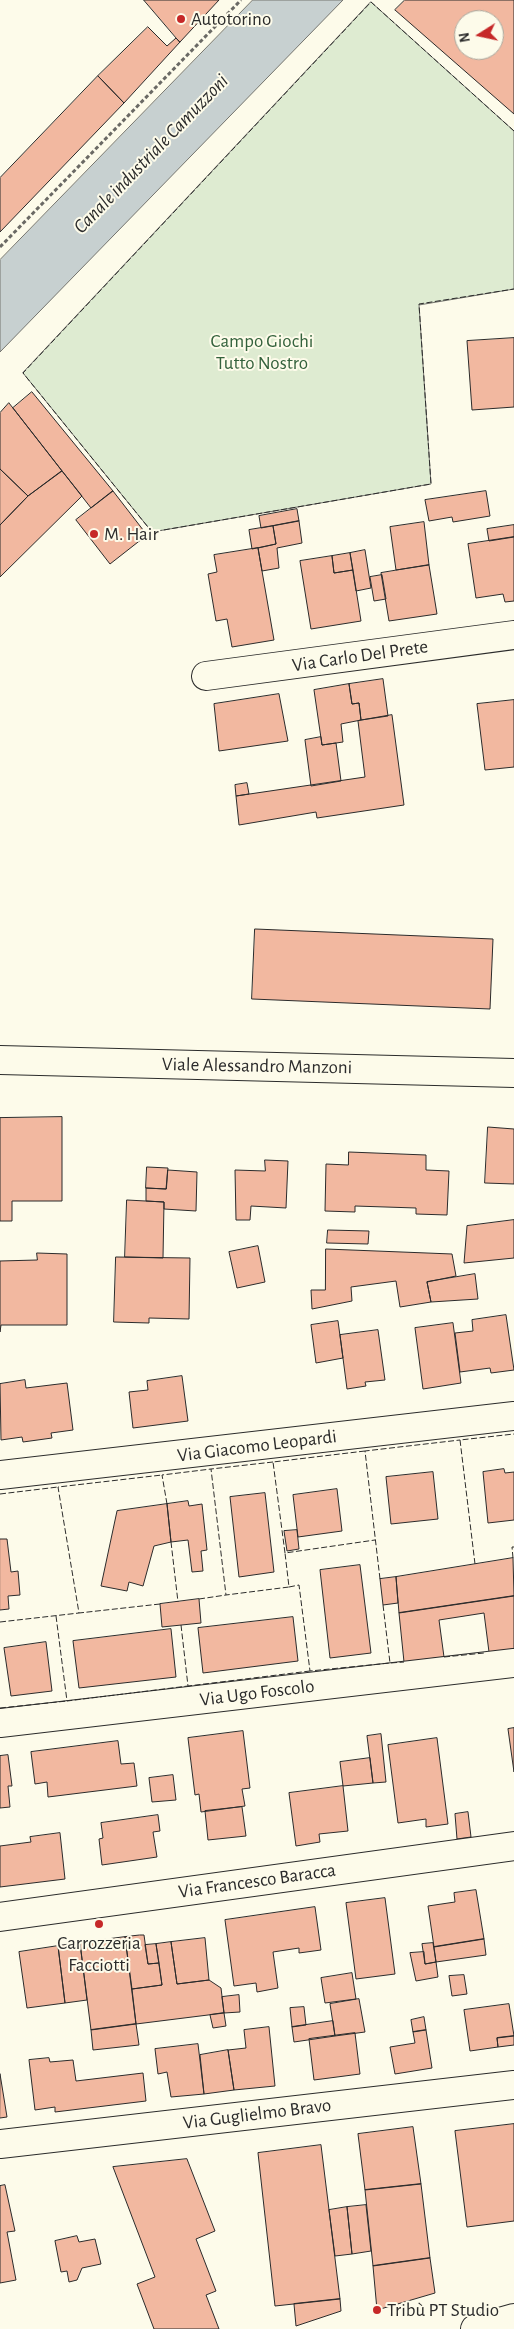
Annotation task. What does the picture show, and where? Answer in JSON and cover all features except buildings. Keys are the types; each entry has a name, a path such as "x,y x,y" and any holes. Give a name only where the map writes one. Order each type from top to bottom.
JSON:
{"street":[{"name":"Via Carlo Del Prete","path":"206,676 514,635"},
{"name":"Viale Alessandro Manzoni","path":"0,1060 514,1073"},
{"name":"Via Giacomo Leopardi","path":"0,1475 514,1416"},
{"name":"Via Ugo Foscolo","path":"0,1724 514,1663"},
{"name":"Via Francesco Baracca","path":"0,1917 514,1846"},
{"name":"Via Guglielmo Bravo","path":"0,2144 514,2085"},
{"path":"475,2329 514,2318"}],"path":[{"path":"0,247 241,0"}],"green space":[{"name":"Campo Giochi Tutto Nostro","path":"371,2 514,131 514,289 419,305 431,484 152,532 23,373"}],"water":[{"name":"Canale industriale Camuzzoni","path":"253,0 343,0 0,352 0,260"}],"fence":[{"path":"514,131 371,2 23,373 152,532 431,484 419,304 514,289"},
{"path":"475,1564 460,1440 514,1434"},
{"path":"380,1579 365,1451 460,1440"},
{"path":"365,1451 273,1462 285,1553 375,1540"},
{"path":"273,1462 211,1469 226,1595 289,1587 285,1553"},
{"path":"167,1504 162,1475 211,1469"},
{"path":"160,1604 79,1613 58,1487 162,1475"},
{"path":"0,1494 58,1487"},
{"path":"171,1542 178,1602"},
{"path":"513,1558 512,1547 514,1547"},
{"path":"289,1587 299,1585 310,1671 390,1663"},
{"path":"199,1599 226,1595"},
{"path":"383,1605 390,1663 404,1662"},
{"path":"0,1622 79,1613"},
{"path":"56,1616 67,1701 188,1686"},
{"path":"181,1625 188,1686 310,1671"},
{"path":"444,1657 484,1653"},
{"path":"0,1708 67,1701"}],"place":[{"name":"Autotorino","path":"181,19"},
{"name":"M. Hair","path":"94,534"},
{"name":"Carrozzeria Facciotti","path":"99,1924"},
{"name":"Tribù PT Studio","path":"377,2310"}]}
